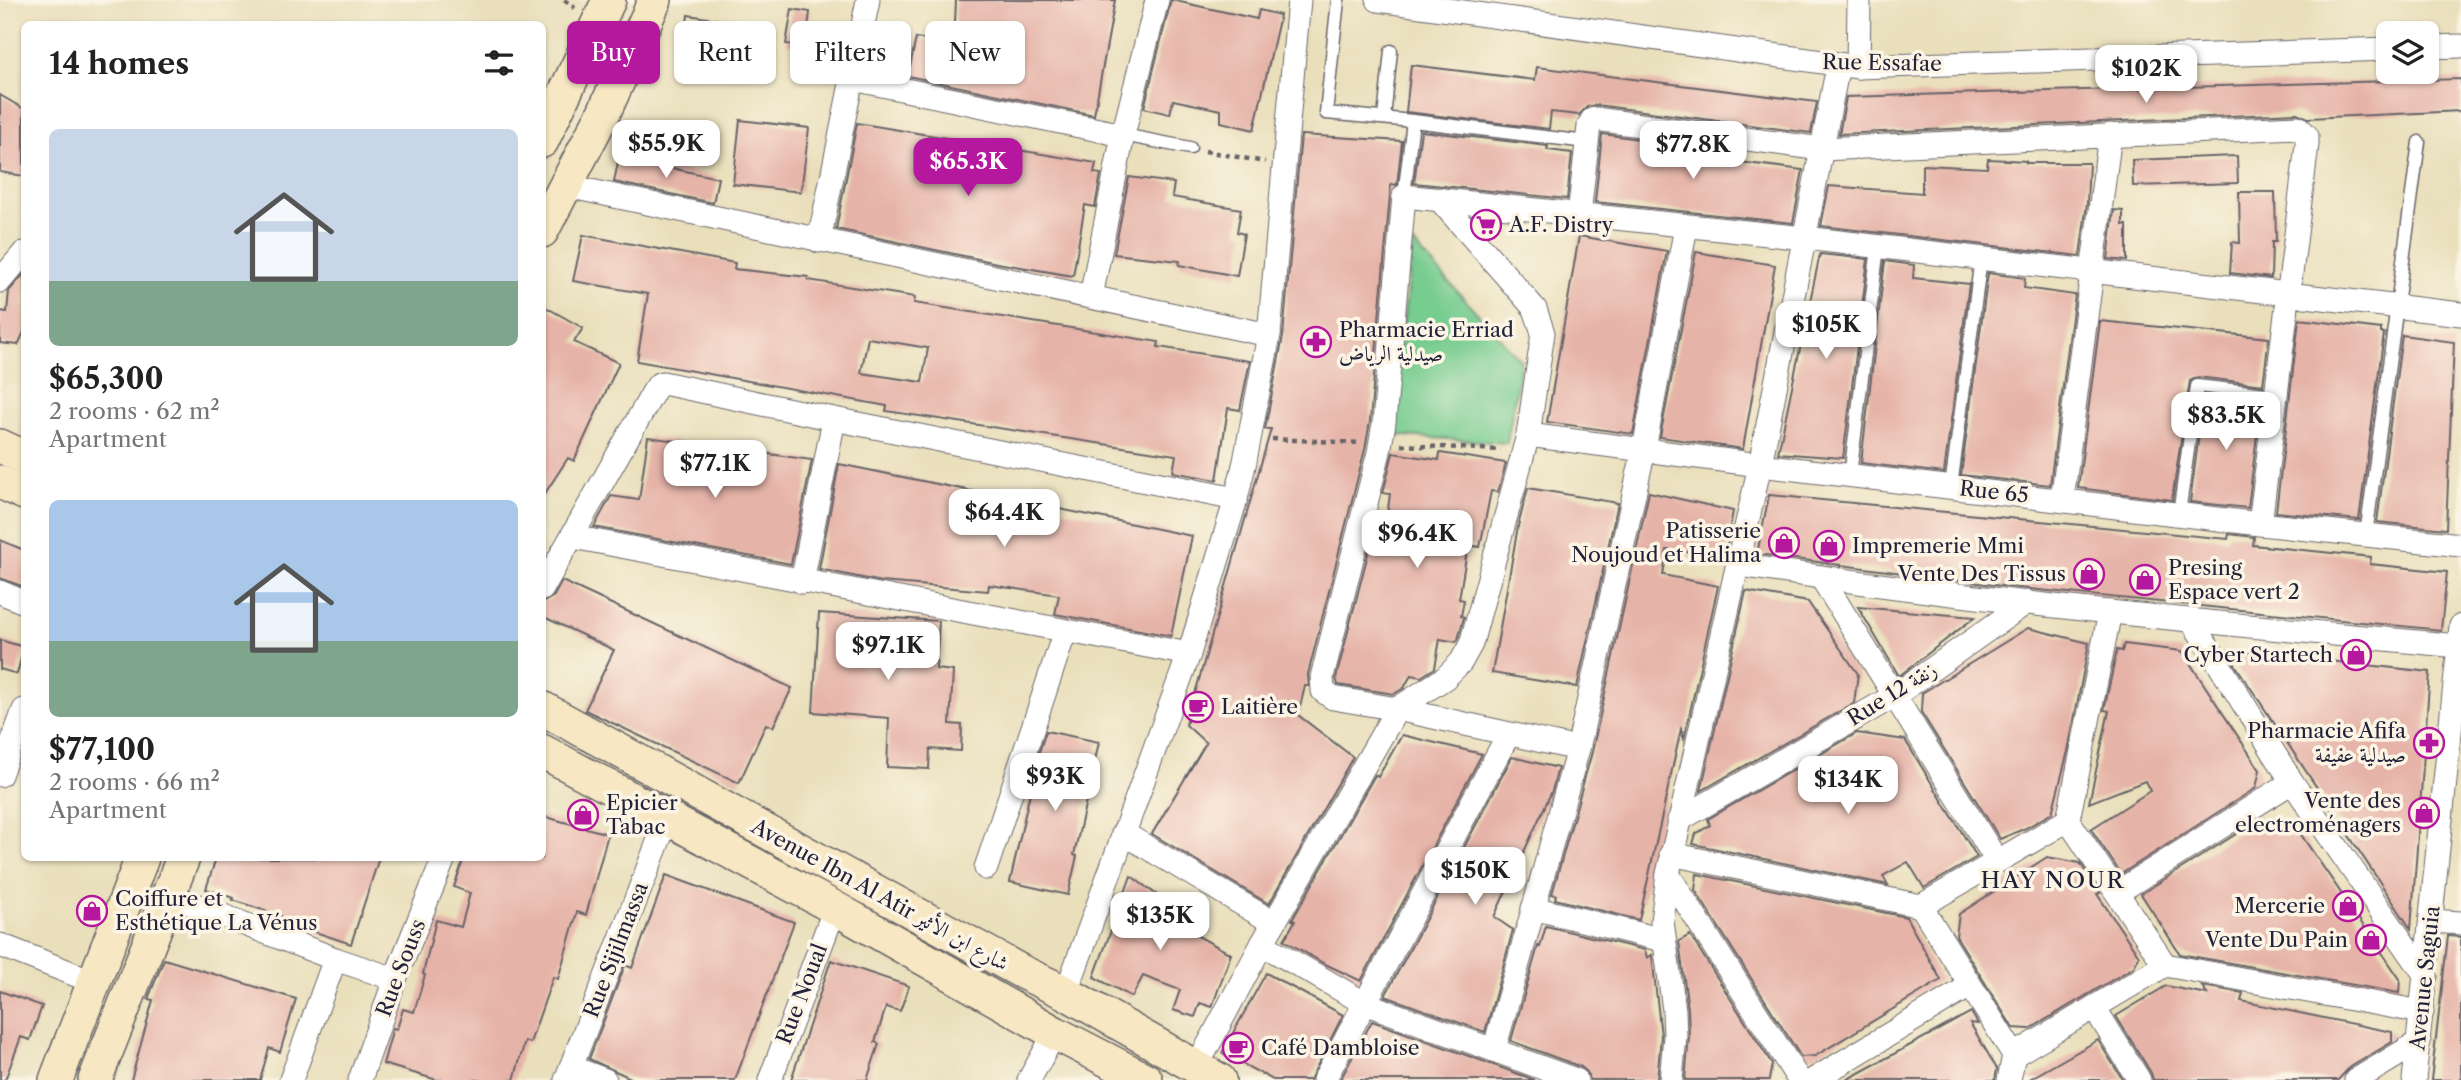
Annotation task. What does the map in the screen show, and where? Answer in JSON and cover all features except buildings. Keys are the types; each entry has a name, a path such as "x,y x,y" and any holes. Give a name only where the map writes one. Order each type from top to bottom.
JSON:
{"street":[{"path":"546,133 609,0"},
{"path":"546,224 604,112 655,0"},
{"path":"864,21 868,0"},
{"path":"1091,296 1122,135 1157,0"},
{"path":"1066,993 1123,832 1167,719 1236,499 1258,403 1269,335 1299,0"},
{"name":"Rue Essafae","path":"1378,0 1848,66 2376,49"},
{"path":"1671,1080 1675,1036 1674,1010 1662,921 1670,864 1739,565 1822,149 1848,66 1859,0"},
{"path":"2439,47 2461,46"},
{"path":"819,241 852,84"},
{"path":"877,84 1122,135"},
{"path":"1579,215 1590,123 1598,118 1822,149 2291,127 2304,131 2307,145 2260,524"},
{"path":"2062,500 2110,135"},
{"path":"567,186 1269,335"},
{"path":"1578,748 1333,698 1322,691 1384,423 1404,196 1805,238 2461,314"},
{"path":"1207,1074 1262,944 1397,709 1445,678 1461,662 1471,644 1528,435 1542,348 1543,333 1540,321 1535,309 1439,200"},
{"path":"1494,1050 1578,748 1644,449 1686,227"},
{"path":"0,281 21,256"},
{"path":"546,582 659,384 667,383 1236,499"},
{"path":"802,582 834,419"},
{"name":"Rue 65","path":"1528,435 1850,476 2461,545"},
{"path":"0,446 21,456"},
{"path":"0,482 21,492"},
{"path":"573,537 1189,654"},
{"path":"1739,565 2192,621 2460,636"},
{"path":"1821,577 1997,861"},
{"path":"0,592 21,600"},
{"name":"Rue 12 زنقة","path":"1679,820 1894,696 2027,602"},
{"path":"2110,612 2068,820 2165,965"},
{"path":"2192,621 2292,782 2426,976"},
{"path":"986,868 1065,631"},
{"name":"Avenue Saguia","path":"2414,1080 2431,921 2456,731 2460,636"},
{"name":"Avenue Ibn Al Atir شارع ابن الأثير","path":"546,710 1010,966 1066,993 1207,1074"},
{"path":"0,775 21,718"},
{"path":"1324,1080 1508,735"},
{"name":"Avenue Ibn Al Atir شارع ابن الأثير","path":"546,753 835,908 1055,1033 1146,1080"},
{"path":"2118,892 2292,782"},
{"name":"Rue Sijilmassa","path":"568,1073 667,820"},
{"path":"1670,864 1921,906 2068,820"},
{"path":"1123,832 1274,923"},
{"path":"56,1080 141,861"},
{"path":"95,1080 182,861"},
{"name":"Rue Souss","path":"360,1080 443,861"},
{"path":"1670,864 1799,1080"},
{"path":"169,895 335,959 396,979"},
{"path":"1921,906 2014,1055 2009,1080"},
{"name":"Rue Noual","path":"770,1080 835,908"},
{"path":"1533,908 1663,940"},
{"path":"2431,921 2461,923"},
{"path":"1262,944 1364,1003 1576,1080"},
{"path":"0,945 94,982"},
{"path":"291,1080 335,959"},
{"path":"2014,1055 2165,965 2423,1013"},
{"path":"1813,1080 1970,986"},
{"path":"2094,1007 2139,1080"},
{"path":"1029,1080 1055,1033"},
{"path":"2356,1080 2419,1042"},
{"path":"568,1073 605,1080"}],"lane":[{"path":"1338,0 1326,113 1587,142"},
{"path":"1384,118 1391,51"},
{"path":"1404,196 1413,121"},
{"path":"1122,135 1190,148"},
{"path":"2366,535 2419,142"},
{"path":"1850,476 1878,247"},
{"path":"1951,487 1981,258"},
{"path":"2179,514 2197,386 2276,395"}],"path":[{"path":"1190,148 1283,166"}],"green space":[{"path":"1413,243 1521,361 1507,443 1389,435"}],"place":[{"name":"A.F. Distry","path":"1486,225"},
{"name":"Pharmacie Erriad صيدلية الرياض","path":"1316,342"},
{"name":"Patisserie Noujoud et Halima","path":"1784,543"},
{"name":"Impremerie Mmi","path":"1829,546"},
{"name":"Vente Des Tissus","path":"2089,574"},
{"name":"Presing Espace vert 2","path":"2145,580"},
{"name":"Cyber Startech","path":"2356,655"},
{"name":"Laitière","path":"1198,707"},
{"name":"Pharmacie Afifa صيدلية عفيفة","path":"2429,743"},
{"name":"Vente des electroménagers","path":"2424,813"},
{"name":"Epicier Tabac","path":"583,815"},
{"name":"Mercerie","path":"2348,906"},
{"name":"Coiffure et Esthétique La Vénus","path":"92,911"},
{"name":"Vente Du Pain","path":"2371,940"},
{"name":"Café Dambloise","path":"1238,1048"}],"district":[{"name":"HAY NOUR","path":"2053,880"}]}
